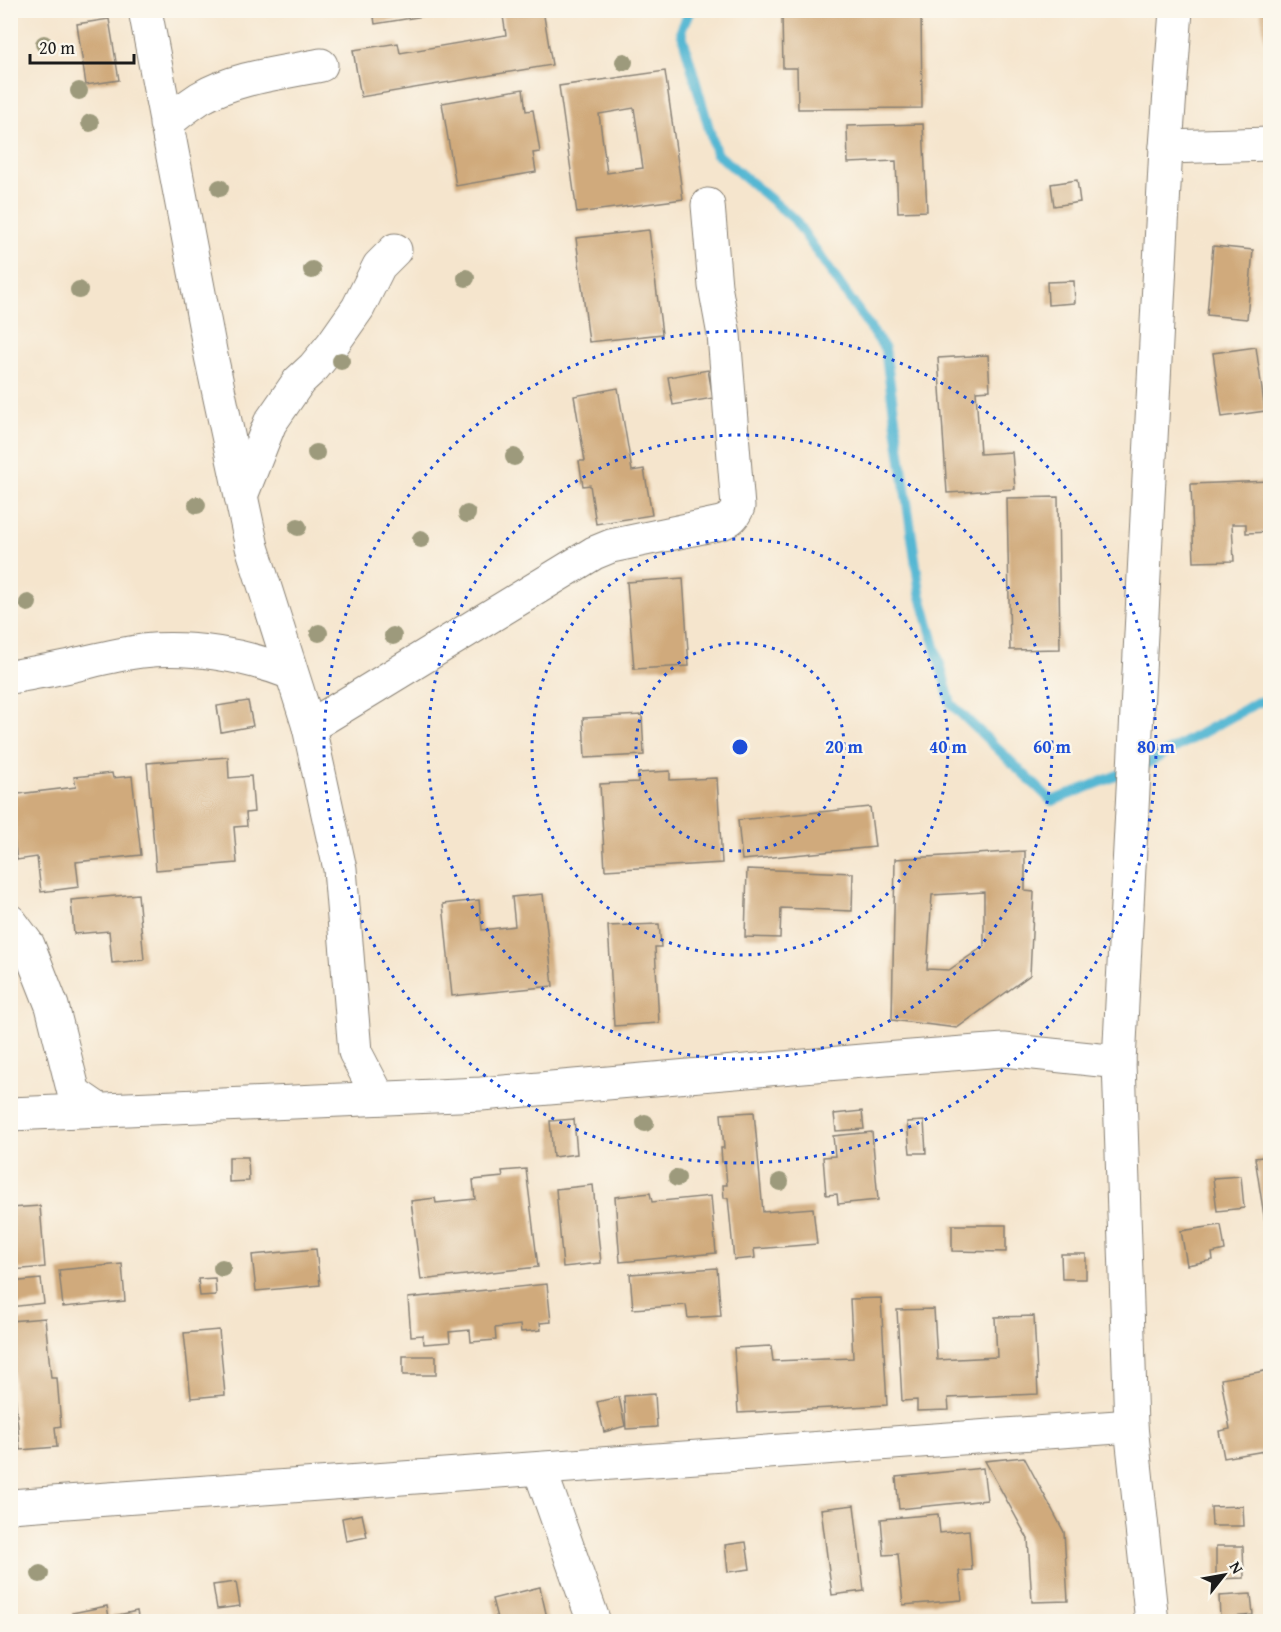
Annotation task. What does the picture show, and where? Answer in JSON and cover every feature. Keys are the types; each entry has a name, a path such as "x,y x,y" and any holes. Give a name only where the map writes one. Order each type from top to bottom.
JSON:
{"street":[{"path":"145,10 210,356 252,547 309,727 340,869 355,1052 379,1098"},
{"path":"1152,1622 1131,1426 1119,1062 1166,147 1176,10"},
{"path":"166,124 183,109 202,97 229,85 321,64"},
{"path":"1166,147 1270,144"},
{"path":"309,727 594,553 610,546 721,523 729,520 735,514 738,507 724,335 715,286 708,206"},
{"path":"241,496 270,423 299,381 314,368 332,345 358,308 379,266 395,250"},
{"path":"10,677 141,651 171,650 235,657 270,665 291,673"},
{"path":"10,921 27,945 52,1006 74,1093 99,1110"},
{"path":"10,1114 481,1094 1004,1050 1119,1062"},
{"path":"10,1506 540,1470 1131,1426"},
{"path":"540,1470 594,1622"}],"building":[{"path":"373,10 448,10 448,12 375,24"},
{"path":"502,10 543,10 552,65 361,97 353,50 398,43 400,53 506,35"},
{"path":"797,10 921,10 922,108 798,109 797,68 783,68 782,14 797,14"},
{"path":"1260,10 1270,10 1270,46 1266,47"},
{"path":"109,19 119,80 86,85 77,24"},
{"path":"665,71 683,199 577,213 559,86","holes":["634,108 643,168 607,173 599,114"]},
{"path":"523,89 526,111 533,110 540,152 533,153 536,172 456,186 442,103"},
{"path":"923,124 927,211 898,212 896,161 848,163 847,126"},
{"path":"1077,180 1080,202 1054,206 1051,184"},
{"path":"649,230 662,334 589,342 576,238"},
{"path":"1213,246 1253,250 1247,319 1207,315"},
{"path":"1074,281 1075,303 1048,305 1047,282"},
{"path":"1256,347 1265,411 1222,417 1213,353"},
{"path":"988,355 990,390 976,391 980,454 1012,452 1015,489 947,493 938,358"},
{"path":"708,370 713,398 673,405 668,377"},
{"path":"618,388 632,471 644,469 652,515 596,524 590,485 583,486 579,461 585,461 574,396"},
{"path":"1270,481 1270,532 1246,533 1246,524 1232,524 1234,561 1194,562 1191,484"},
{"path":"1058,497 1060,649 1010,650 1007,498"},
{"path":"683,578 689,666 634,669 627,582"},
{"path":"248,701 253,726 221,732 217,706"},
{"path":"642,715 644,755 585,758 583,718"},
{"path":"228,757 229,778 251,776 254,812 246,813 247,826 234,827 237,863 156,870 147,763"},
{"path":"670,771 670,780 717,778 722,863 605,870 600,784 638,782 638,773"},
{"path":"112,773 113,778 132,776 141,855 76,862 79,887 41,892 37,857 17,860 10,795 76,787 74,777"},
{"path":"870,807 875,847 742,860 738,820"},
{"path":"1025,851 1025,891 1034,892 1030,975 957,1028 892,1020 895,859","holes":["984,892 984,946 949,970 927,969 932,895"]},
{"path":"747,869 853,873 852,911 781,908 780,938 745,937"},
{"path":"138,894 144,960 112,963 109,931 74,934 71,900"},
{"path":"543,894 553,986 452,996 443,904 479,900 482,930 515,926 512,897"},
{"path":"659,924 661,947 655,947 659,1023 614,1026 608,926"},
{"path":"862,1111 864,1129 836,1131 834,1114"},
{"path":"754,1112 763,1212 813,1208 817,1244 754,1249 755,1258 734,1260 728,1198 724,1198 723,1185 727,1185 725,1162 722,1162 721,1148 724,1148 721,1114"},
{"path":"574,1119 577,1154 553,1157 550,1121"},
{"path":"924,1121 926,1153 910,1153 907,1122"},
{"path":"872,1132 878,1200 838,1204 837,1194 826,1195 823,1157 835,1156 833,1136"},
{"path":"1270,1156 1270,1247 1269,1248 1255,1158"},
{"path":"229,1157 248,1157 249,1181 229,1182"},
{"path":"526,1169 538,1267 421,1280 411,1201 435,1198 436,1203 475,1199 473,1180 503,1177 502,1171"},
{"path":"1241,1176 1244,1208 1217,1211 1213,1178"},
{"path":"593,1185 601,1263 563,1267 556,1189"},
{"path":"650,1193 652,1202 711,1196 716,1253 620,1262 615,1197"},
{"path":"40,1206 45,1267 12,1270 10,1208"},
{"path":"952,1225 1006,1225 1006,1252 952,1251"},
{"path":"1221,1225 1225,1250 1212,1253 1213,1260 1187,1265 1181,1231"},
{"path":"316,1249 320,1285 256,1291 252,1255"},
{"path":"1061,1254 1086,1254 1086,1279 1062,1279"},
{"path":"122,1264 125,1301 63,1307 59,1270"},
{"path":"717,1268 721,1316 688,1318 686,1305 633,1309 630,1274"},
{"path":"215,1278 216,1295 200,1296 198,1279"},
{"path":"41,1279 44,1303 10,1307 10,1282"},
{"path":"547,1284 551,1322 540,1323 541,1330 521,1332 520,1325 495,1328 496,1340 471,1342 470,1330 449,1332 450,1342 424,1344 423,1335 411,1336 408,1298"},
{"path":"881,1298 887,1405 738,1413 734,1348 771,1346 773,1361 853,1358 850,1299"},
{"path":"934,1309 937,1360 997,1357 995,1317 1034,1316 1038,1394 948,1398 949,1410 917,1411 917,1400 902,1401 897,1310"},
{"path":"45,1318 51,1378 57,1378 61,1426 55,1427 57,1447 20,1450 12,1361 10,1361 10,1321"},
{"path":"219,1330 225,1395 191,1398 184,1333"},
{"path":"403,1356 436,1356 436,1375 403,1375"},
{"path":"1270,1370 1270,1450 1224,1458 1219,1431 1230,1429 1221,1379"},
{"path":"655,1394 657,1427 626,1429 624,1396"},
{"path":"619,1397 625,1426 604,1432 597,1402"},
{"path":"1024,1457 1064,1532 1068,1601 1032,1602 1028,1539 985,1461"},
{"path":"983,1468 987,1500 899,1509 896,1477"},
{"path":"854,1505 864,1591 832,1595 821,1509"},
{"path":"1243,1506 1244,1526 1212,1526 1211,1507"},
{"path":"362,1514 367,1537 346,1541 342,1518"},
{"path":"938,1514 940,1533 969,1530 972,1570 959,1571 962,1600 903,1605 898,1554 884,1555 881,1519"},
{"path":"746,1542 750,1569 728,1572 725,1545"},
{"path":"1216,1546 1243,1546 1244,1578 1216,1579"},
{"path":"236,1582 240,1606 217,1609 213,1585"},
{"path":"540,1587 548,1622 498,1622 492,1599"},
{"path":"1251,1594 1253,1615 1220,1618 1219,1596"},
{"path":"107,1606 109,1617 137,1611 139,1622 73,1622 72,1613"}],"waterway":[{"path":"690,10 681,31 716,153 794,219 885,349 920,593 951,704 1052,801 1144,765 1258,702 1270,701"}]}
